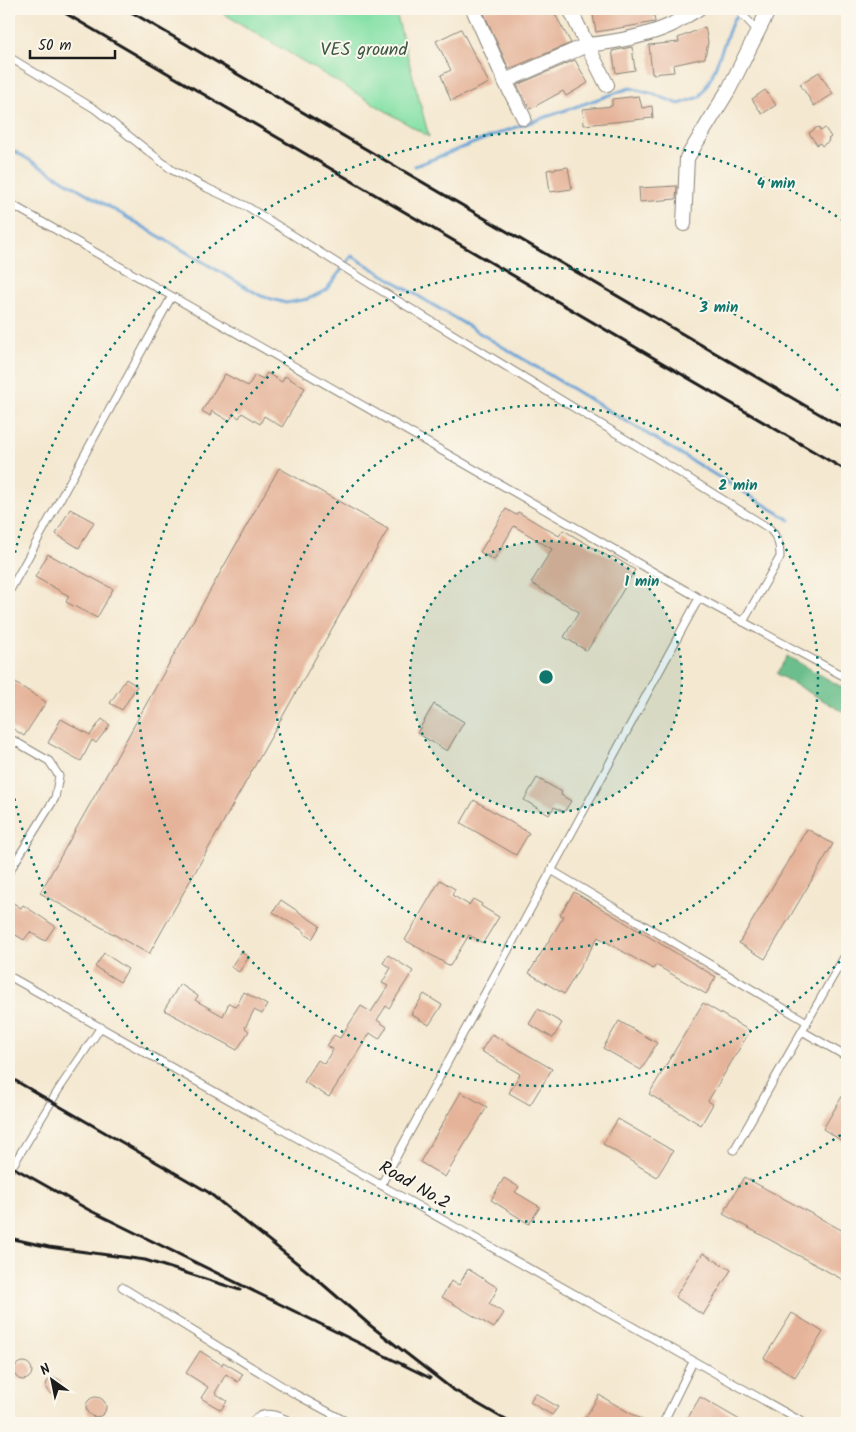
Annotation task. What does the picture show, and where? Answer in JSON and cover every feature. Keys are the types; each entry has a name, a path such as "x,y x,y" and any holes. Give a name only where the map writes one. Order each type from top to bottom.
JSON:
{"street":[{"path":"473,9 505,81 524,118"},
{"path":"570,9 607,85"},
{"path":"505,81 588,44 633,38 670,25 698,9"},
{"path":"684,224 687,158 728,89 769,9"}],"lane":[{"path":"736,9 758,30"},
{"path":"9,57 95,109 172,170 248,207 770,529 777,537 780,557 744,622"},
{"path":"9,202 699,598 847,678"},
{"path":"9,592 172,296"},
{"path":"381,1185 699,598"},
{"path":"9,738 49,761 59,776 55,798 9,872"},
{"path":"551,870 807,1022"},
{"path":"734,1150 847,952"},
{"name":"Road No.2","path":"9,976 804,1423"},
{"path":"9,1172 59,1089 101,1027"},
{"path":"802,1031 847,1057"},
{"path":"122,1287 295,1394 349,1423"},
{"path":"663,1423 693,1362"},
{"path":"252,1423 256,1418 265,1414 277,1414 294,1423"}],"green space":[{"name":"VES ground","path":"216,9 395,9 429,137"},
{"path":"787,656 847,690 847,714 777,674"}],"building":[{"path":"482,9 552,9 571,43 509,69"},
{"path":"592,9 653,9 655,22 596,32"},
{"path":"705,27 708,42 705,58 673,65 674,72 652,74 649,45 679,42 678,38"},
{"path":"461,29 489,83 451,101 441,75 451,70 436,41"},
{"path":"632,47 635,70 616,73 612,51"},
{"path":"575,60 588,83 566,96 563,91 530,109 517,85"},
{"path":"819,72 833,94 814,106 800,84"},
{"path":"765,90 776,105 762,114 752,99"},
{"path":"639,96 642,108 652,106 653,118 584,125 583,109 612,106 612,99"},
{"path":"818,127 821,131 825,128 831,137 822,146 820,143 817,145 809,133"},
{"path":"568,167 572,189 550,192 547,170"},
{"path":"677,186 676,199 640,202 639,188"},
{"path":"267,373 282,382 285,376 305,388 282,427 264,416 260,424 242,413 239,418 234,414 229,421 212,411 210,416 202,411 225,374 248,386 255,375 263,379"},
{"path":"279,468 388,529 149,954 40,893"},
{"path":"70,509 94,522 79,548 56,534"},
{"path":"506,509 516,515 518,512 559,536 563,530 635,570 587,651 564,637 579,612 531,583 552,549 514,526 494,560 480,552"},
{"path":"48,554 113,589 97,618 66,602 69,596 35,577"},
{"path":"9,679 46,702 24,736 9,726"},
{"path":"126,679 137,686 122,710 110,703"},
{"path":"434,704 464,722 447,751 417,733"},
{"path":"61,719 90,735 102,719 110,725 96,743 92,740 81,761 48,743"},
{"path":"537,778 562,792 561,795 571,801 564,812 554,807 549,815 524,800"},
{"path":"474,800 529,833 516,855 461,823"},
{"path":"807,829 833,844 765,959 739,943"},
{"path":"440,880 455,889 452,895 469,905 473,899 499,917 483,943 469,935 450,966 405,940"},
{"path":"574,892 716,977 706,994 656,965 653,969 598,937 564,994 529,973 564,916 560,915"},
{"path":"9,900 21,908 23,905 55,926 45,941 30,932 24,940 9,931"},
{"path":"281,900 320,926 312,939 304,934 305,932 273,912"},
{"path":"241,952 249,957 239,972 231,967"},
{"path":"104,953 128,969 120,982 95,967"},
{"path":"388,955 413,971 389,1008 386,1006 377,1020 387,1027 379,1039 370,1033 329,1097 304,1082 318,1060 324,1064 333,1049 327,1046 334,1035 340,1038 361,1006 371,1012 388,986 382,983 391,968 383,963"},
{"path":"180,984 198,996 195,1000 223,1016 229,1003 236,1007 244,992 267,1005 262,1014 254,1010 245,1028 249,1031 237,1050 164,1010"},
{"path":"424,994 442,1005 429,1025 411,1014"},
{"path":"703,1003 750,1031 708,1101 713,1104 701,1125 649,1094"},
{"path":"538,1009 562,1023 553,1038 529,1024"},
{"path":"619,1021 657,1043 641,1070 603,1048"},
{"path":"492,1034 552,1069 530,1105 509,1093 520,1074 481,1051"},
{"path":"847,1088 847,1144 823,1129"},
{"path":"461,1092 487,1107 445,1177 420,1162"},
{"path":"618,1119 673,1151 657,1177 603,1144"},
{"path":"744,1177 847,1233 847,1282 723,1214"},
{"path":"504,1178 519,1187 515,1192 540,1207 529,1224 491,1200"},
{"path":"703,1253 731,1270 703,1315 675,1297"},
{"path":"468,1269 498,1288 489,1304 504,1313 494,1328 442,1297 451,1281 459,1285"},
{"path":"792,1313 823,1332 795,1377 764,1358"},
{"path":"200,1351 222,1365 223,1362 243,1374 238,1382 226,1374 215,1393 227,1401 221,1410 201,1398 208,1387 186,1373"},
{"path":"23,1362 29,1365 32,1371 29,1377 23,1380 17,1377 14,1371 17,1365"},
{"path":"51,1378 57,1378 62,1383 60,1392 51,1394 46,1389 46,1383"},
{"path":"535,1393 558,1407 552,1415 530,1402"},
{"path":"599,1395 647,1423 590,1423 584,1420"},
{"path":"96,1397 103,1400 106,1407 103,1414 96,1417 89,1414 86,1407 89,1400"},
{"path":"700,1397 745,1423 685,1423"}],"waterway":[{"path":"415,166 505,131 630,88 679,104 700,97 712,76 733,20 744,9"},
{"path":"9,148 261,296 286,303 308,299 326,290 352,256 790,520"}],"railway":[{"path":"58,9 847,471"},
{"path":"126,9 847,430"},
{"path":"9,1077 208,1192 312,1275 371,1326 452,1389 511,1423"},
{"path":"9,1165 89,1210 430,1378"},
{"path":"9,1238 49,1247 145,1260 240,1290"}]}
